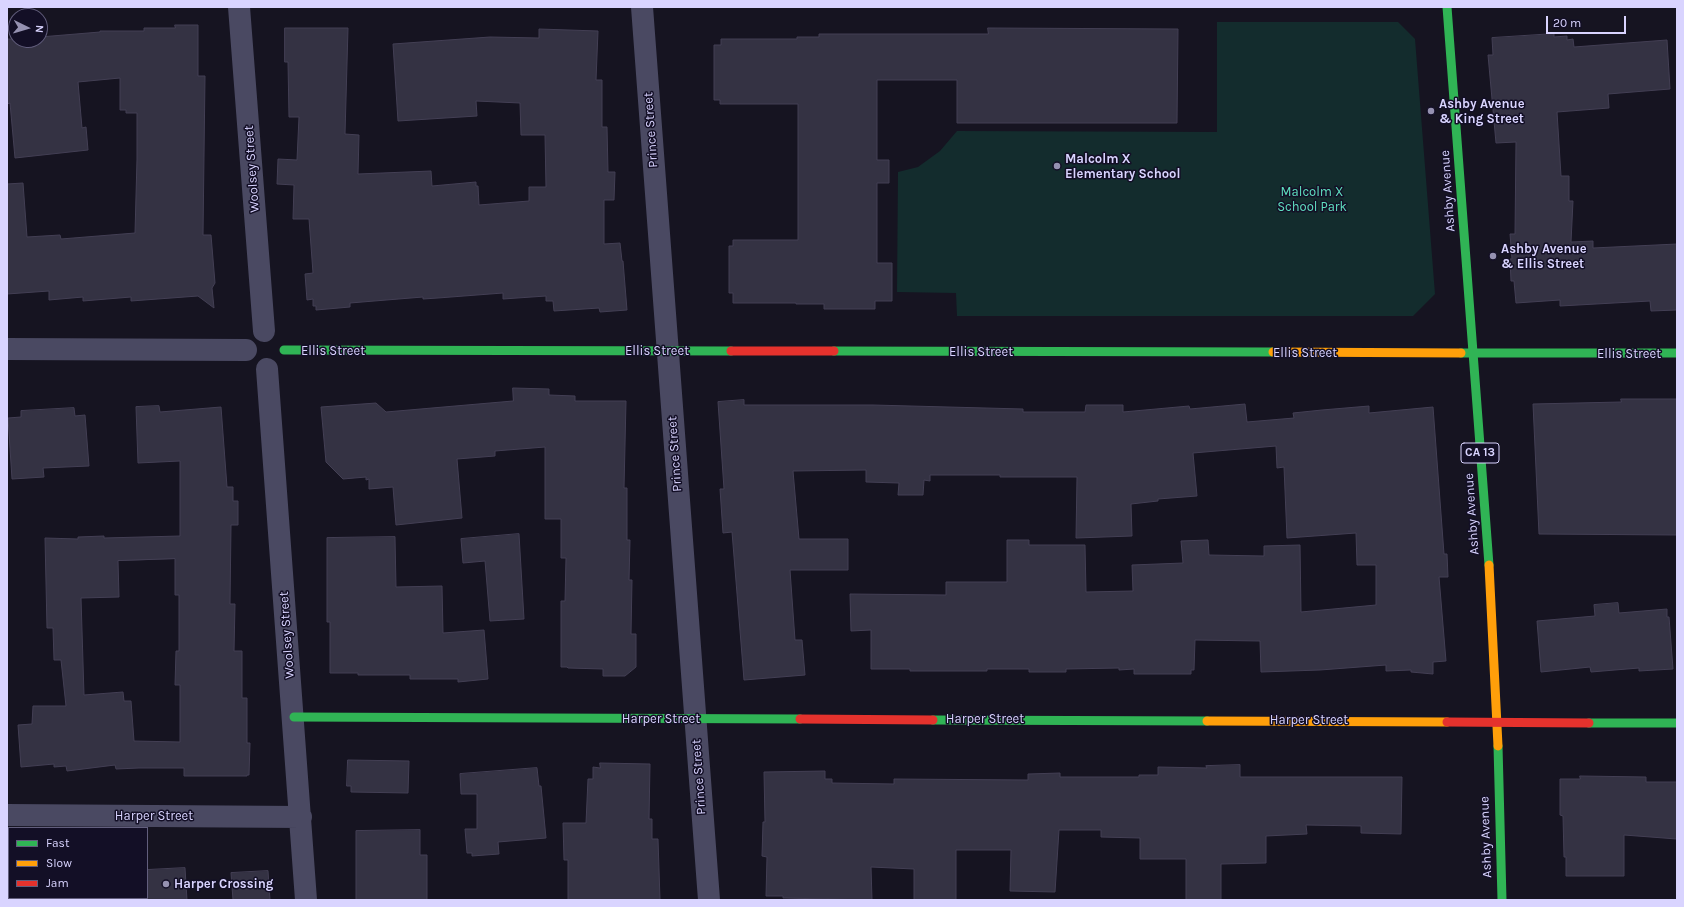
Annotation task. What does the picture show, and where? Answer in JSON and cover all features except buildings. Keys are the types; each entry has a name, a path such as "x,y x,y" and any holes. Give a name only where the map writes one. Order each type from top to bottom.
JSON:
{"street":[{"name":"Woolsey Street","path":"239,7 264,331"},
{"name":"Prince Street","path":"642,7 709,900"},
{"name":"Ashby Avenue","path":"1447,7 1495,664 1498,850 1502,900"},
{"path":"264,331 276,334 280,338 284,350 281,361 272,368 267,369 254,366 247,356 246,350 249,339 258,332 264,331"},
{"path":"7,349 246,350"},
{"name":"Ellis Street","path":"284,350 1677,354"},
{"name":"Woolsey Street","path":"267,369 294,717 306,900"},
{"name":"Harper Street","path":"294,717 1677,722"},
{"name":"Harper Street","path":"7,815 301,817"}],"green space":[{"name":"Malcolm X School Park","path":"1217,22 1398,22 1415,39 1435,294 1413,316 957,316 956,293 897,292 898,172 918,167 940,151 957,131 1217,132"}],"traffic: fast":[{"path":"1447,7 1489,565"},
{"path":"284,350 731,351"},
{"path":"834,351 1273,352"},
{"path":"1461,353 1677,353"},
{"path":"294,717 800,719"},
{"path":"933,720 1207,721"},
{"path":"1589,723 1677,723"},
{"path":"1498,746 1502,900"}],"traffic: slow":[{"path":"1273,352 1461,353"},
{"path":"1489,565 1498,746"},
{"path":"1207,721 1447,722"}],"traffic: jam":[{"path":"731,351 834,351"},
{"path":"800,719 933,720"},
{"path":"1447,722 1589,723"}],"place":[{"name":"Ashby Avenue & King Street","path":"1431,111"},
{"name":"Malcolm X Elementary School","path":"1057,166"},
{"name":"Ashby Avenue & Ellis Street","path":"1493,256"},
{"name":"Harper Crossing","path":"166,884"}]}
